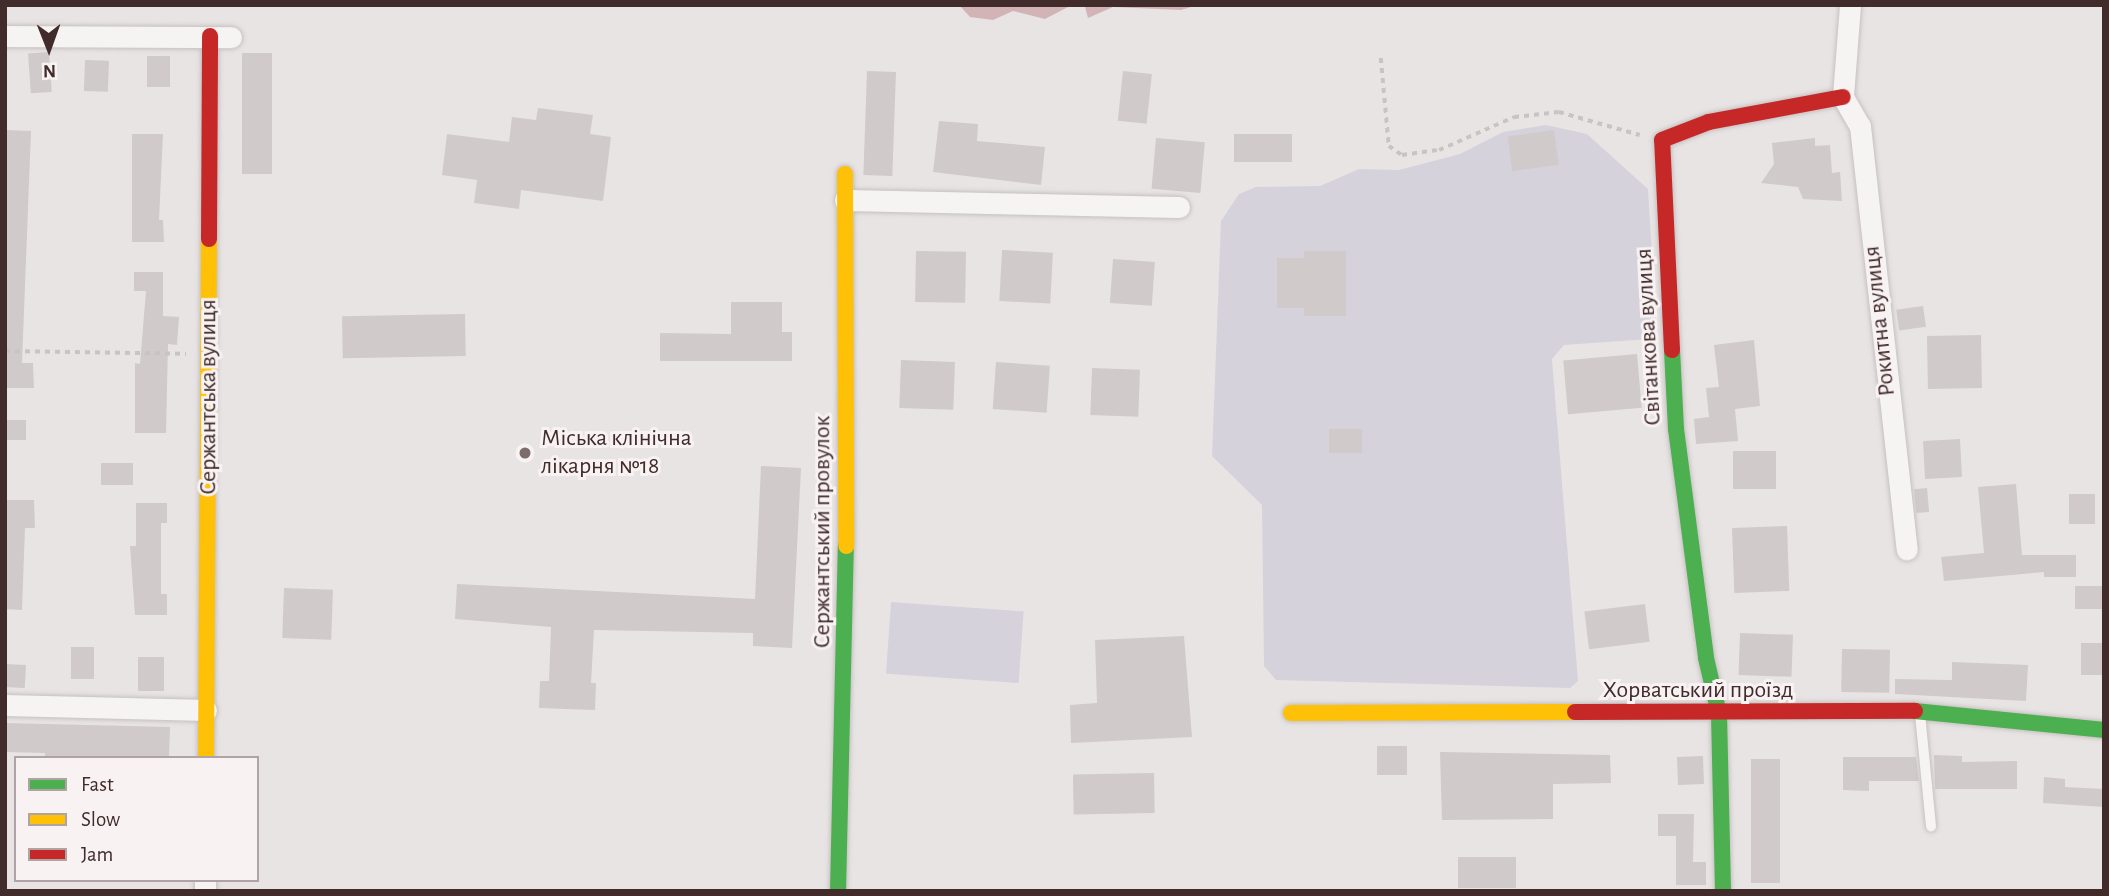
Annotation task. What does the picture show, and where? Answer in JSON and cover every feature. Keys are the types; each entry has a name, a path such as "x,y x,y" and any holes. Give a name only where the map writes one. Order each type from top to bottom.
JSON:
{"street":[{"path":"1662,140 1709,122 1843,97 1850,5"},
{"path":"5,36 231,37"},
{"name":"Сержантська вулиця","path":"206,756 210,36"},
{"name":"Рокитна вулиця","path":"1843,97 1860,126 1907,549"},
{"name":"Світанкова вулиця","path":"1662,140 1676,429 1706,658 1720,715 1723,891"},
{"name":"Сержантський провулок","path":"838,891 846,661 845,174"},
{"path":"845,200 1179,206"},
{"path":"5,705 206,710"},
{"name":"Хорватський проїзд","path":"1291,713 1720,715 1920,711 2104,730"}],"lane":[{"path":"1920,711 1931,826"}],"path":[{"path":"1381,58 1389,146 1402,155 1439,150 1514,117 1559,112 1662,140"},
{"path":"5,351 209,355"}],"shaded area":[{"path":"959,5 1072,5 1045,19 1013,11 993,20 970,17"},
{"path":"1078,5 1198,5 1181,10 1113,7 1088,18 1085,7"},
{"path":"1546,125 1587,134 1648,189 1656,320 1650,339 1564,345 1552,359 1578,681 1570,688 1276,680 1264,666 1262,505 1212,456 1221,221 1239,194 1256,187 1320,186 1359,169 1399,170 1460,154 1503,132"},
{"path":"891,602 1024,611 1019,683 886,674"}],"building":[{"path":"49,52 52,92 31,93 28,53"},
{"path":"242,53 272,53 272,174 242,174"},
{"path":"147,56 170,56 170,87 147,87"},
{"path":"85,60 109,61 108,92 84,91"},
{"path":"867,71 896,72 892,176 863,175"},
{"path":"1123,71 1152,74 1147,124 1118,121"},
{"path":"538,108 593,115 590,134 611,137 603,201 521,190 519,209 474,203 477,180 442,175 447,134 509,142 512,117 536,120"},
{"path":"939,121 978,124 977,141 1045,147 1041,185 933,172"},
{"path":"5,130 31,131 22,363 33,363 34,388 5,388"},
{"path":"1554,130 1559,165 1512,171 1507,137"},
{"path":"132,134 163,134 159,220 163,220 164,242 132,242"},
{"path":"1234,134 1292,134 1292,162 1234,162"},
{"path":"1156,138 1205,142 1200,193 1152,189"},
{"path":"1815,138 1815,146 1830,145 1832,173 1840,172 1842,201 1803,199 1798,187 1761,183 1774,164 1772,143"},
{"path":"1002,250 1053,253 1050,304 999,301"},
{"path":"916,251 966,252 965,303 915,302"},
{"path":"1304,251 1346,251 1346,316 1304,316 1304,308 1277,308 1277,258 1304,258"},
{"path":"1113,259 1155,262 1152,306 1110,303"},
{"path":"134,272 163,272 163,316 179,317 177,345 168,344 166,433 135,433 135,363 140,364 146,291 134,291"},
{"path":"731,302 782,302 782,332 792,332 792,361 660,361 660,333 731,334"},
{"path":"1923,306 1926,327 1899,331 1896,310"},
{"path":"465,314 466,356 343,358 342,316"},
{"path":"1981,335 1982,388 1928,389 1927,336"},
{"path":"1754,340 1760,406 1735,409 1738,441 1696,444 1694,419 1709,417 1706,388 1719,387 1714,345"},
{"path":"1637,354 1642,408 1568,414 1563,360"},
{"path":"901,360 955,362 953,410 899,408"},
{"path":"996,362 1050,366 1047,413 993,409"},
{"path":"1092,368 1140,370 1138,417 1090,415"},
{"path":"5,420 26,420 26,440 5,440"},
{"path":"1329,429 1362,429 1362,453 1329,453"},
{"path":"1960,439 1962,477 1925,479 1923,441"},
{"path":"1733,451 1776,451 1776,489 1733,489"},
{"path":"101,463 133,463 133,485 101,485"},
{"path":"761,466 801,468 792,648 753,646 753,633 594,630 591,683 596,683 595,710 539,708 540,681 549,681 551,627 455,619 457,584 755,599"},
{"path":"2016,484 2022,555 2076,555 2076,577 2044,577 2044,572 1944,581 1941,557 1984,553 1978,487"},
{"path":"1927,488 1929,512 1916,513 1914,489"},
{"path":"2069,494 2095,494 2095,524 2069,524"},
{"path":"5,500 34,500 35,528 25,528 22,610 5,609"},
{"path":"136,503 167,503 167,523 161,523 161,594 167,594 167,615 135,615 130,546 136,546"},
{"path":"1787,526 1789,591 1734,593 1732,528"},
{"path":"2075,586 2104,586 2104,609 2075,609"},
{"path":"284,588 333,590 331,640 282,638"},
{"path":"1645,604 1650,642 1589,649 1584,611"},
{"path":"1740,633 1793,635 1792,677 1739,675"},
{"path":"1184,636 1192,737 1071,743 1070,705 1097,703 1095,640"},
{"path":"2081,643 2104,643 2104,675 2081,675"},
{"path":"71,647 94,647 94,679 71,679"},
{"path":"1842,649 1890,650 1889,693 1841,692"},
{"path":"138,657 164,657 164,691 138,691"},
{"path":"1952,662 2028,665 2026,701 1895,694 1895,679 1952,680"},
{"path":"5,664 26,665 25,688 5,687"},
{"path":"5,723 170,727 169,756 45,756 45,753 5,752"},
{"path":"1377,746 1407,746 1407,775 1377,775"},
{"path":"1440,752 1610,755 1611,783 1553,784 1553,819 1442,820"},
{"path":"1934,755 1962,756 1962,762 2017,761 2017,789 1935,789"},
{"path":"1703,756 1704,784 1678,785 1677,757"},
{"path":"1843,757 1916,757 1919,781 1869,781 1869,791 1843,790"},
{"path":"1751,759 1780,759 1780,883 1751,883"},
{"path":"1154,773 1155,813 1074,814 1073,774"},
{"path":"2044,777 2065,779 2065,787 2104,789 2104,807 2043,803"},
{"path":"1658,814 1694,814 1693,862 1706,862 1706,885 1676,885 1676,836 1658,836"},
{"path":"1458,857 1516,857 1516,888 1458,888"}],"traffic: fast":[{"path":"1672,350 1676,429 1706,658 1719,714 1723,891"},
{"path":"838,891 846,546"},
{"path":"1915,711 2104,730"}],"traffic: slow":[{"path":"845,174 846,546"},
{"path":"206,756 209,239"},
{"path":"1291,713 1575,712"}],"traffic: jam":[{"path":"209,239 210,36"},
{"path":"1672,350 1662,140 1709,122 1843,97"},
{"path":"1575,712 1915,711"}],"place":[{"name":"Міська клінічна лікарня №18","path":"525,453"}]}
